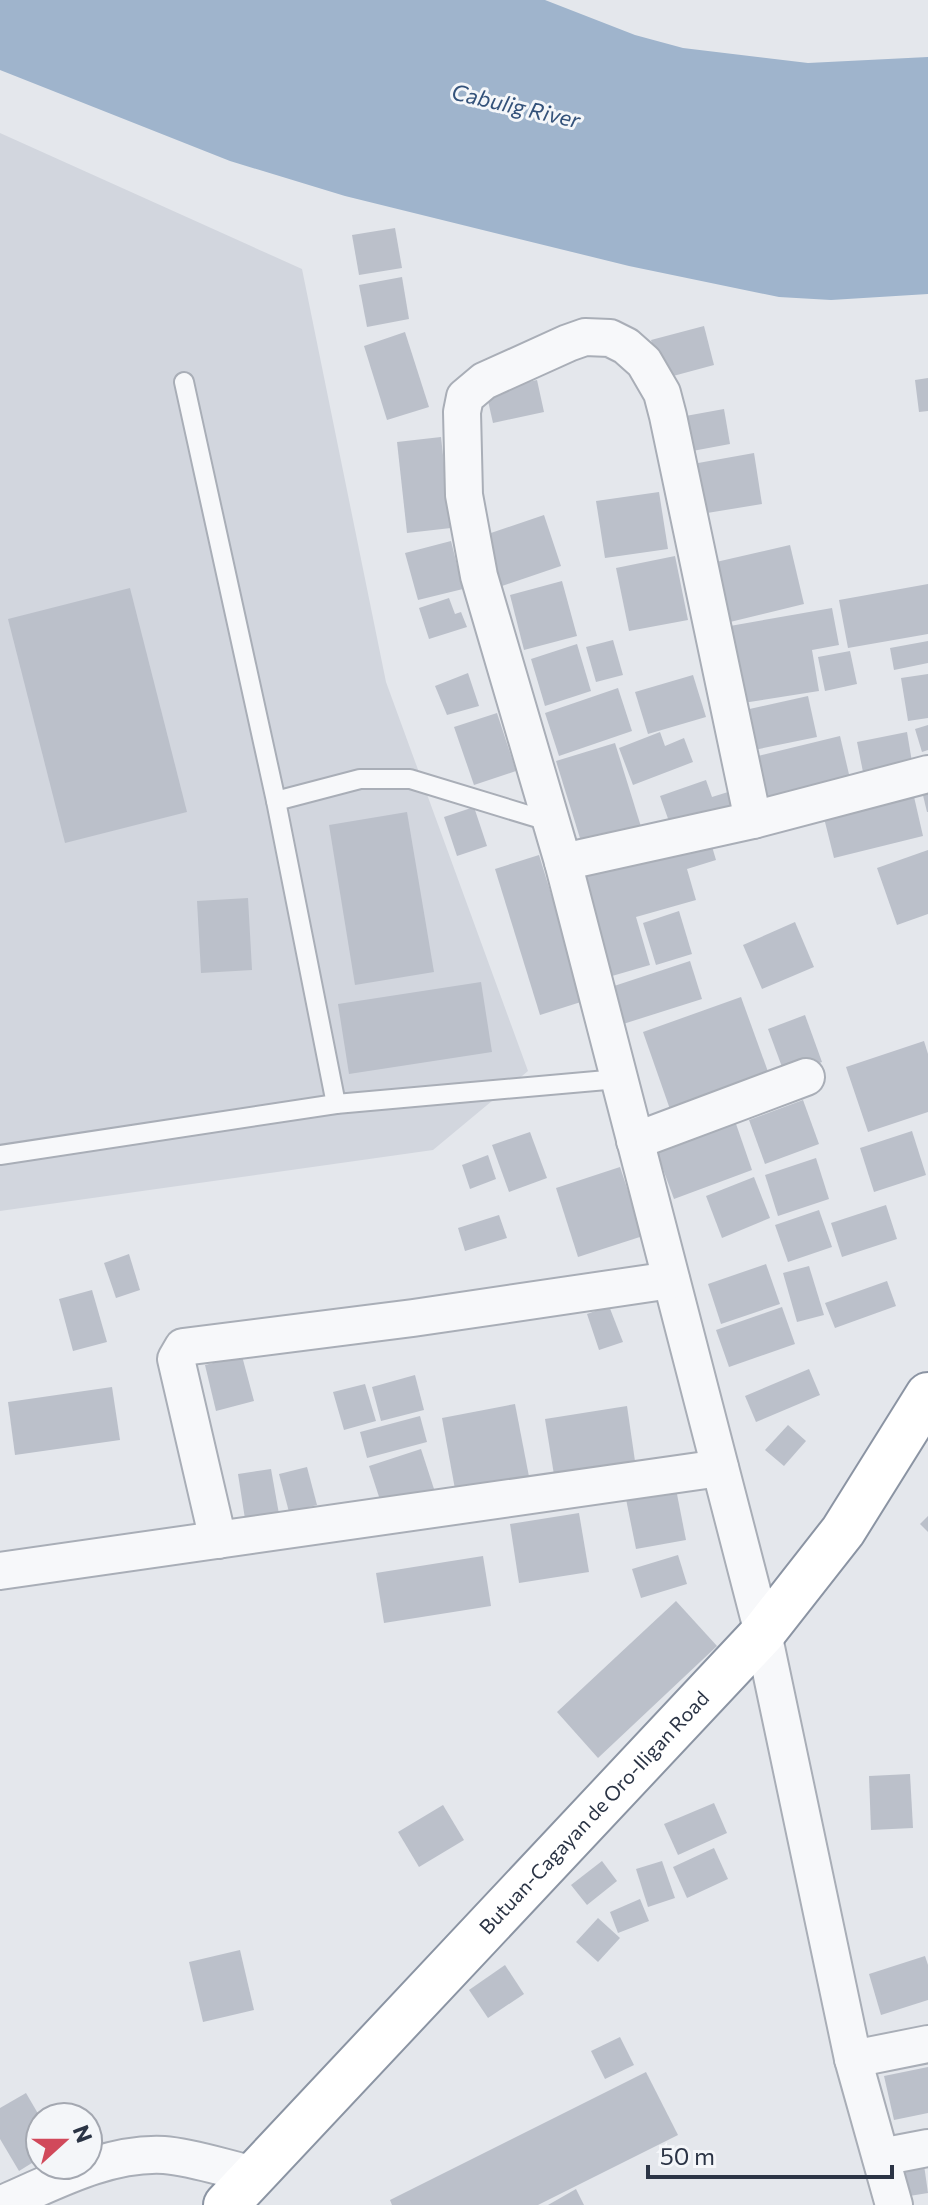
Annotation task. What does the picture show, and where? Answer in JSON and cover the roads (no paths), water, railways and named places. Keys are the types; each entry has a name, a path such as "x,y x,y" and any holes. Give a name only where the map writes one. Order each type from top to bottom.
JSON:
{"highway":[{"name":"Butuan-Cagayan de Oro-Iligan Road","path":"241,2190 763,1633 843,1531 928,1395"}],"street":[{"path":"753,820 662,393 644,362 626,346 610,338 585,337 484,381 465,397 462,412 464,495 479,576 563,862 763,1633 853,2059 894,2205"},
{"path":"563,862 753,820 928,774"},
{"path":"635,1141 806,1077"},
{"path":"218,1540 176,1359 183,1347 413,1318 671,1280"},
{"path":"0,1571 720,1468"},
{"path":"853,2059 928,2044"},
{"path":"881,2157 928,2148"},
{"path":"0,2205 91,2166 148,2155 167,2155 241,2190"}],"lane":[{"path":"184,382 276,801 336,1104"},
{"path":"276,801 360,779 410,779 551,822"},
{"path":"0,1155 336,1104 618,1079"}],"water":[{"name":"Cabulig River","path":"0,0 545,0 635,35 683,48 808,63 928,57 928,294 831,300 779,297 629,266 345,196 230,161 0,70"}]}
